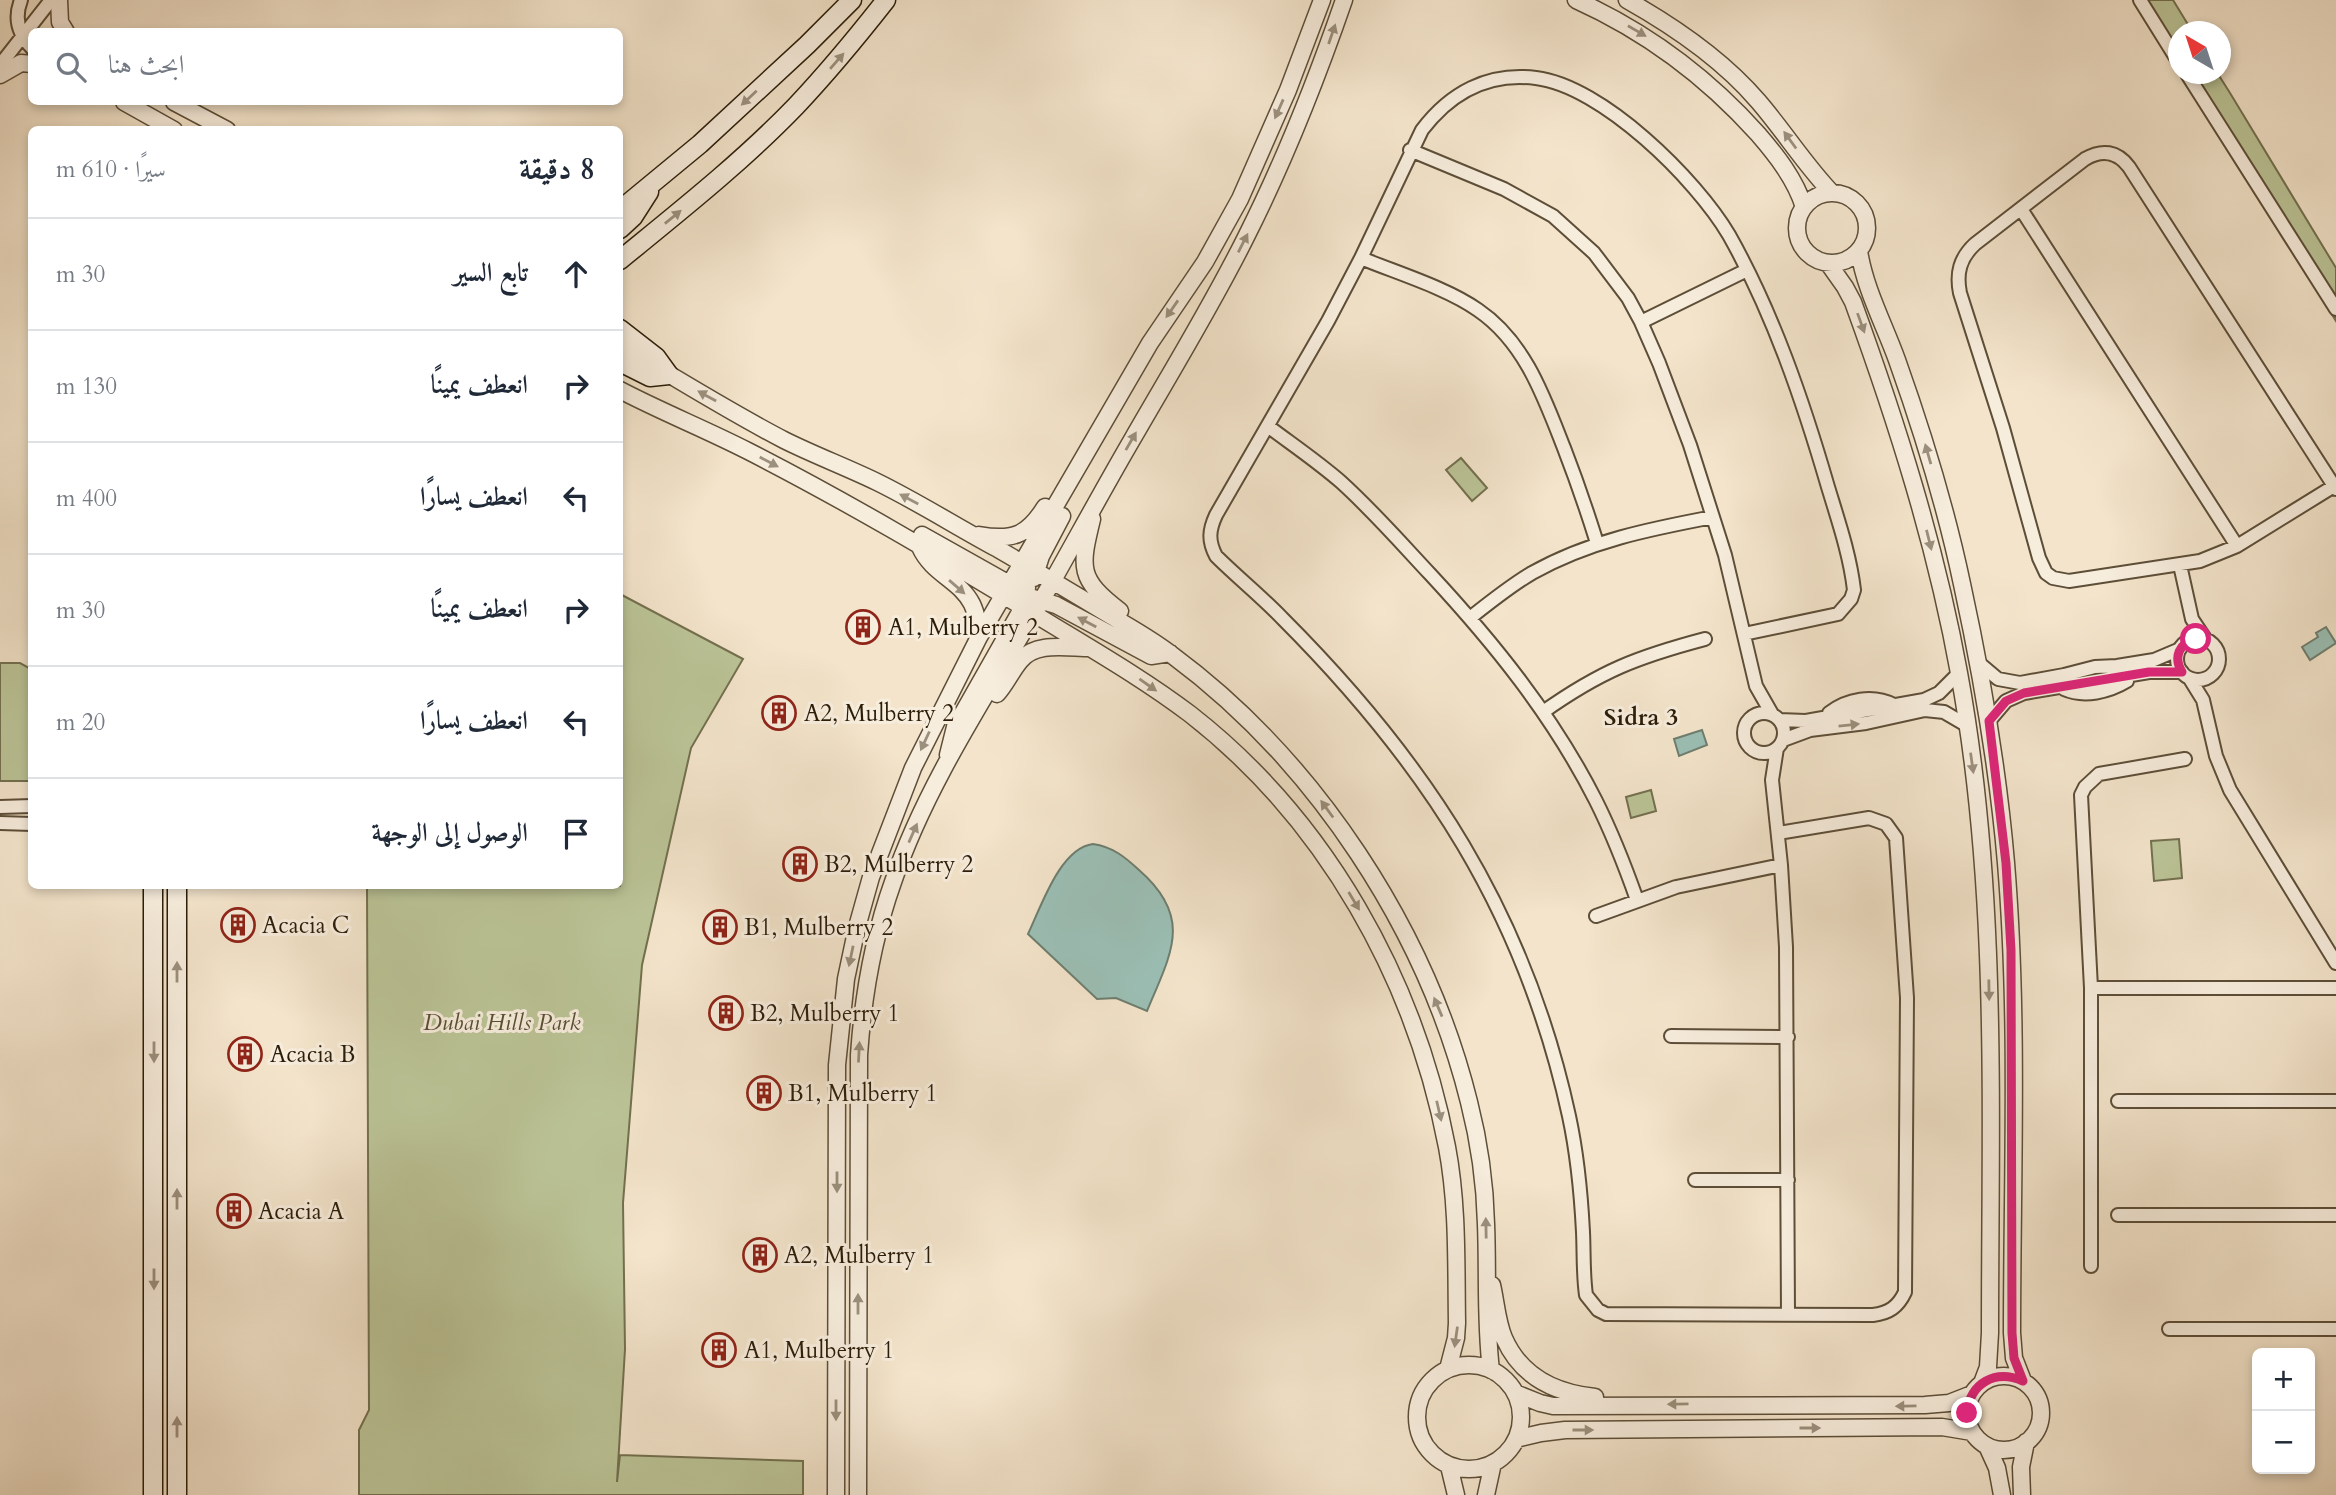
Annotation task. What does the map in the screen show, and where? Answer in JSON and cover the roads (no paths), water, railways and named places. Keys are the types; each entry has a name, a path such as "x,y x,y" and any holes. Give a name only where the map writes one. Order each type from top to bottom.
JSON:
{"main road":[{"path":"623,207 807,45 852,0"},
{"path":"623,258 690,203 786,116 848,49 886,0"},
{"path":"623,226 641,206 653,183"},
{"path":"623,331 656,357 669,374 650,377 623,364"},
{"path":"153,889 153,1495"},
{"path":"177,889 177,1495"}],"street":[{"path":"21,0 17,17 22,36 28,43"},
{"path":"28,28 51,0"},
{"path":"59,0 60,22 64,28"},
{"path":"968,533 1006,538 1025,531 1039,517 1063,478 1079,465 1150,343 1223,232 1288,90 1322,0"},
{"path":"1079,465 1078,485 1041,556 1026,591 981,705 920,815 893,881 873,949 862,1019 858,1106 858,1490 847,1487 836,1490 837,1065 844,993 864,902 895,810 932,728 979,638 1026,591 1053,581 1208,310 1246,238 1313,86 1344,0"},
{"path":"1576,0 1650,38 1707,83 1765,143 1795,184 1804,207"},
{"path":"1627,0 1667,23 1729,71 1773,118 1832,193 1853,200 1865,215 1867,234 1859,251 1840,263 1828,264 1807,253 1800,243 1797,230 1798,218 1804,207 1812,200 1832,193"},
{"path":"2140,0 2168,44"},
{"path":"0,65 28,29"},
{"path":"0,75 20,63 28,64"},
{"path":"1744,634 1839,614 1851,599 1854,590 1836,512 1817,451 1773,329 1747,270 1728,233 1678,169 1648,140 1615,115 1560,84 1538,78 1515,76 1471,86 1435,112 1410,150 1361,258 1269,428 1211,525 1211,547 1216,556 1284,620 1393,741 1445,813 1489,889 1525,970 1557,1064 1570,1119 1578,1174 1585,1286 1591,1303 1598,1310 1616,1315 1884,1314 1901,1301 1905,1292 1907,998 1898,847 1892,830 1878,820 1869,818 1778,833"},
{"path":"2193,84 2336,309"},
{"path":"129,105 167,126"},
{"path":"180,105 219,126"},
{"path":"1410,150 1504,188 1553,216 1594,253 1612,274 1641,321 1675,404 1713,517 1756,686 1762,701 1784,729 1772,780 1781,865 1788,1037 1788,1315"},
{"path":"2109,152 2124,160 2335,488 2237,546 2200,561 2069,582 2053,578 2042,566 1999,415 1957,282 1962,261 1968,251 2092,155 2109,152"},
{"path":"2021,209 2237,546"},
{"path":"1859,251 1864,275 1897,359 1943,505 1979,663 1989,721 2006,863 2011,950 2012,1333 2014,1358 2023,1381 2037,1395 2041,1416 2034,1435 2026,1443 2007,1450 1987,1446"},
{"path":"1361,258 1454,296 1478,309 1501,328 1518,349 1547,405 1597,543"},
{"path":"1828,264 1845,286 1853,302 1901,440 1940,583 1968,726 1982,843 1989,970 1990,1341 1987,1367 1967,1413 1972,1432 1987,1446 1997,1468 2002,1495"},
{"path":"1641,321 1747,270"},
{"path":"623,347 783,439 876,481 968,533 1090,649 1190,715 1259,777 1287,808 1351,894 1378,942 1422,1048 1447,1147 1455,1219 1457,1323 1448,1369"},
{"path":"623,391 749,452 919,546 1056,605 1151,656 1170,653"},
{"path":"1269,428 1316,461 1368,508 1470,618 1543,712 1595,800 1637,900"},
{"path":"1097,500 1083,555 1085,570 1090,584 1100,596 1120,611 1130,628"},
{"path":"1470,618 1531,574 1597,543 1713,517"},
{"path":"871,518 895,521 1026,591"},
{"path":"919,546 931,566 963,591 971,602 979,638"},
{"path":"1989,721 1998,708 2014,696 2060,688 2077,693 2096,692 2118,686 2134,675 2160,671 2202,680 2209,677 2217,668 2218,655 2197,628 2189,609 2180,565"},
{"path":"948,764 949,745 955,727 1026,591 1053,581"},
{"path":"1053,581 1170,653 1248,719 1283,756 1346,836 1399,923 1441,1016 1470,1104 1483,1185 1486,1318 1491,1370"},
{"path":"2189,609 2177,659 2199,692 2216,756 2230,790 2336,963"},
{"path":"1543,712 1610,669 1656,652 1705,639"},
{"path":"1979,663 1998,679 2012,683 2057,677 2095,667 2154,660 2191,640 2206,640"},
{"path":"981,705 999,694 1021,659 1034,651 1052,647 1090,649"},
{"path":"1751,718 1765,713 1797,722 1932,697 1959,673"},
{"path":"2205,708 2209,677"},
{"path":"1756,686 1751,718 1744,732 1745,740 1756,751 1772,780"},
{"path":"1756,751 1767,753 1810,730 1866,723 1925,710 1944,712 1968,726"},
{"path":"2091,1266 2091,988 2081,805 2085,787 2099,774 2185,759"},
{"path":"0,807 28,806"},
{"path":"0,823 28,824"},
{"path":"1596,916 1696,882 1781,865"},
{"path":"2091,988 2336,988"},
{"path":"1671,1036 1788,1037"},
{"path":"2118,1101 2336,1101"},
{"path":"1695,1180 1788,1180"},
{"path":"2118,1215 2336,1215"},
{"path":"1485,1267 1503,1336 1522,1367 1551,1388 1578,1396 1620,1401 1631,1406"},
{"path":"2169,1329 2336,1329"},
{"path":"1470,1365 1491,1370 1505,1379 1515,1393 1521,1416 1516,1439 1510,1449 1493,1463 1463,1469 1448,1466 1433,1456 1422,1441 1416,1423 1418,1405 1425,1388 1435,1377 1448,1369 1470,1365"},
{"path":"1515,1393 1553,1406 1925,1405 1950,1403 2003,1376 2023,1381"},
{"path":"1516,1439 1565,1430 1934,1427 1972,1432"},
{"path":"2022,1495 2021,1467 2026,1443"},
{"path":"1486,1495 1493,1463"},
{"path":"1448,1466 1456,1495"}],"water":[{"path":"2326,627 2336,643 2310,660 2302,647 2318,637 2316,633"},
{"path":"1702,730 1707,745 1679,756 1674,739"},
{"path":"1093,844 1113,850 1129,861 1156,887 1167,904 1172,920 1170,954 1147,1011 1116,998 1097,999 1028,934 1061,867 1081,848"}],"place":[{"name":"A1, Mulberry 2","path":"863,627"},
{"name":"A2, Mulberry 2","path":"779,713"},
{"name":"B2, Mulberry 2","path":"800,864"},
{"name":"Acacia C","path":"238,925"},
{"name":"B1, Mulberry 2","path":"720,927"},
{"name":"B2, Mulberry 1","path":"726,1013"},
{"name":"Acacia B","path":"245,1054"},
{"name":"B1, Mulberry 1","path":"764,1093"},
{"name":"Acacia A","path":"234,1211"},
{"name":"A2, Mulberry 1","path":"760,1255"},
{"name":"A1, Mulberry 1","path":"719,1350"}],"district":[{"name":"Sidra 3","path":"1641,717"}],"park label":[{"name":"Dubai Hills Park","path":"502,1022"}]}
